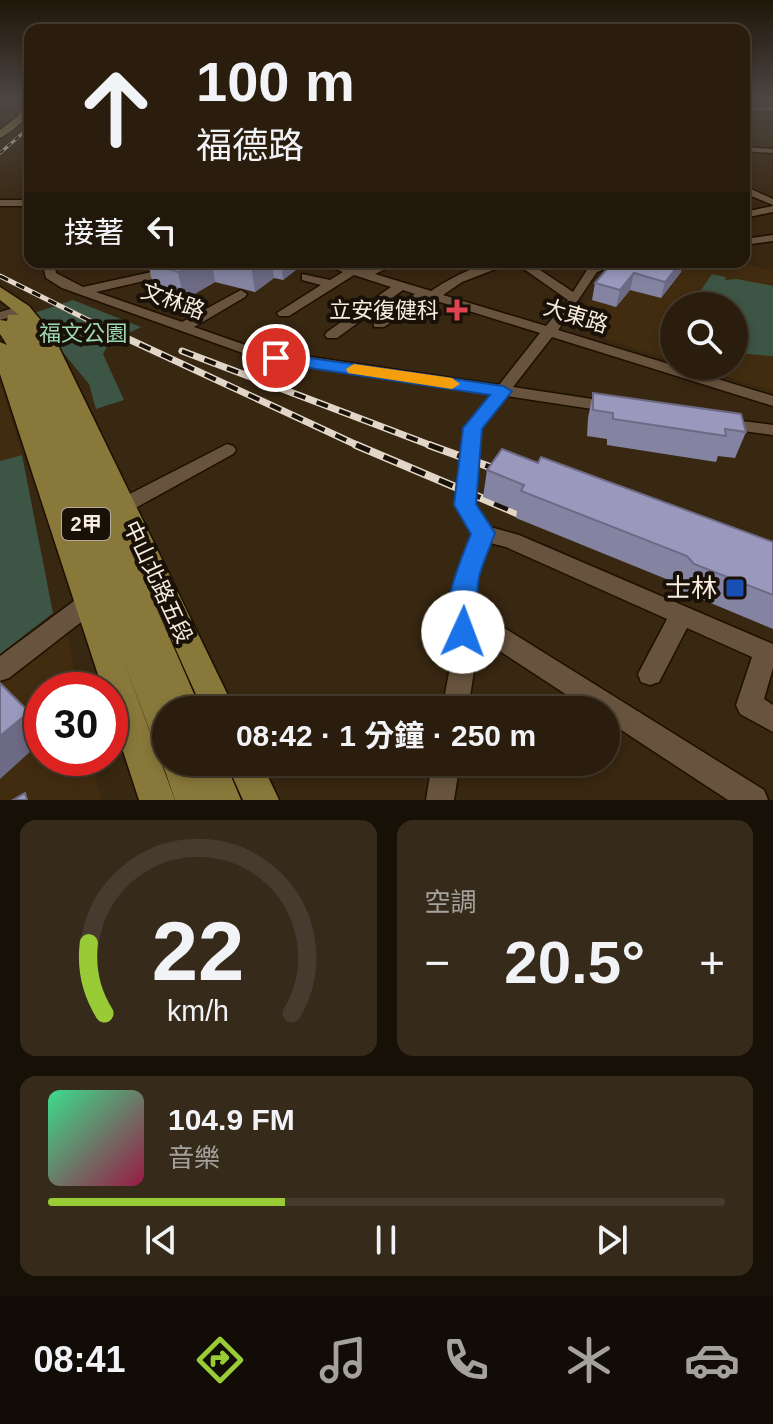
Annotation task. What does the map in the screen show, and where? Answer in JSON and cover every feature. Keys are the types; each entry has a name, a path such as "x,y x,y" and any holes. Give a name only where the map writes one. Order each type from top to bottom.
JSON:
{"main road":[{"name":"中山北路五段","path":"5,310 44,335 123,506 160,615 181,696"},
{"name":"中山北路五段","path":"5,310 30,339 160,615 210,696"},
{"name":"中山北路五段","path":"5,310 153,696"},
{"path":"0,347 157,800"},
{"path":"184,776 193,800"},
{"path":"213,776 223,800"},
{"path":"250,776 261,800"}],"street":[{"path":"750,149 773,151"},
{"path":"750,192 773,202"},
{"path":"0,203 24,203"},
{"path":"750,214 773,209"},
{"path":"750,241 773,238"},
{"name":"文林路","path":"49,268 50,275 66,285 182,328 276,358 635,411"},
{"path":"82,291 186,268"},
{"name":"大東路","path":"345,268 773,401"},
{"path":"284,313 330,284 373,268"},
{"path":"379,324 458,279 488,268"},
{"path":"529,268 575,299"},
{"path":"591,268 575,299 473,428 465,505 483,533 512,541 769,653 749,705 773,719"},
{"path":"306,277 330,284"},
{"path":"332,335 402,285"},
{"path":"182,328 241,294"},
{"path":"712,422 773,430"},
{"path":"123,506 227,450"},
{"path":"457,696 465,651 462,614 467,576 483,533"},
{"path":"0,670 90,602"},
{"path":"462,614 754,800"},
{"path":"650,674 682,614"},
{"path":"440,800 444,776"}],"shaded area":[{"path":"750,266 773,271 773,391 737,380 748,380 748,292 660,292 660,356 569,327 611,274 627,268 750,268"},
{"path":"0,381 22,455 0,461"},
{"path":"67,630 75,672 24,672 24,776 95,776 101,800 0,800 0,683"}],"green space":[{"path":"712,274 726,277 725,280 737,279 773,286 773,356 748,354 748,292 700,292"},
{"name":"福文公園","path":"73,300 141,327 109,343 103,354 124,400 96,409 89,384 31,314"},
{"path":"22,455 53,613 0,654 0,461"}],"building":[{"path":"165,268 186,268 178,272"},
{"path":"608,268 676,268 665,282 634,273 620,290 595,283"},
{"path":"593,393 741,414 746,432 725,429 726,436 613,419 613,413 593,410"},
{"path":"502,449 538,463 541,457 773,542 773,595 694,564 687,556 521,491 524,485 487,470"},
{"path":"0,683 24,707 24,716 0,736"},
{"path":"25,793 27,800 13,800"}],"railway":[{"path":"0,153 19,136"},
{"path":"0,276 96,324"},
{"path":"96,324 361,447"},
{"path":"96,324 100,326"},
{"path":"182,351 435,447"},
{"path":"356,445 538,522"},
{"path":"429,445 512,475"}],"slow traffic":[{"path":"354,369 452,384"}],"place":[{"name":"立安復健科","path":"457,310"},
{"name":"士林","path":"735,588"}],"route":[{"path":"276,358 503,391 473,428 465,505 483,533 467,576 463,632"}]}
